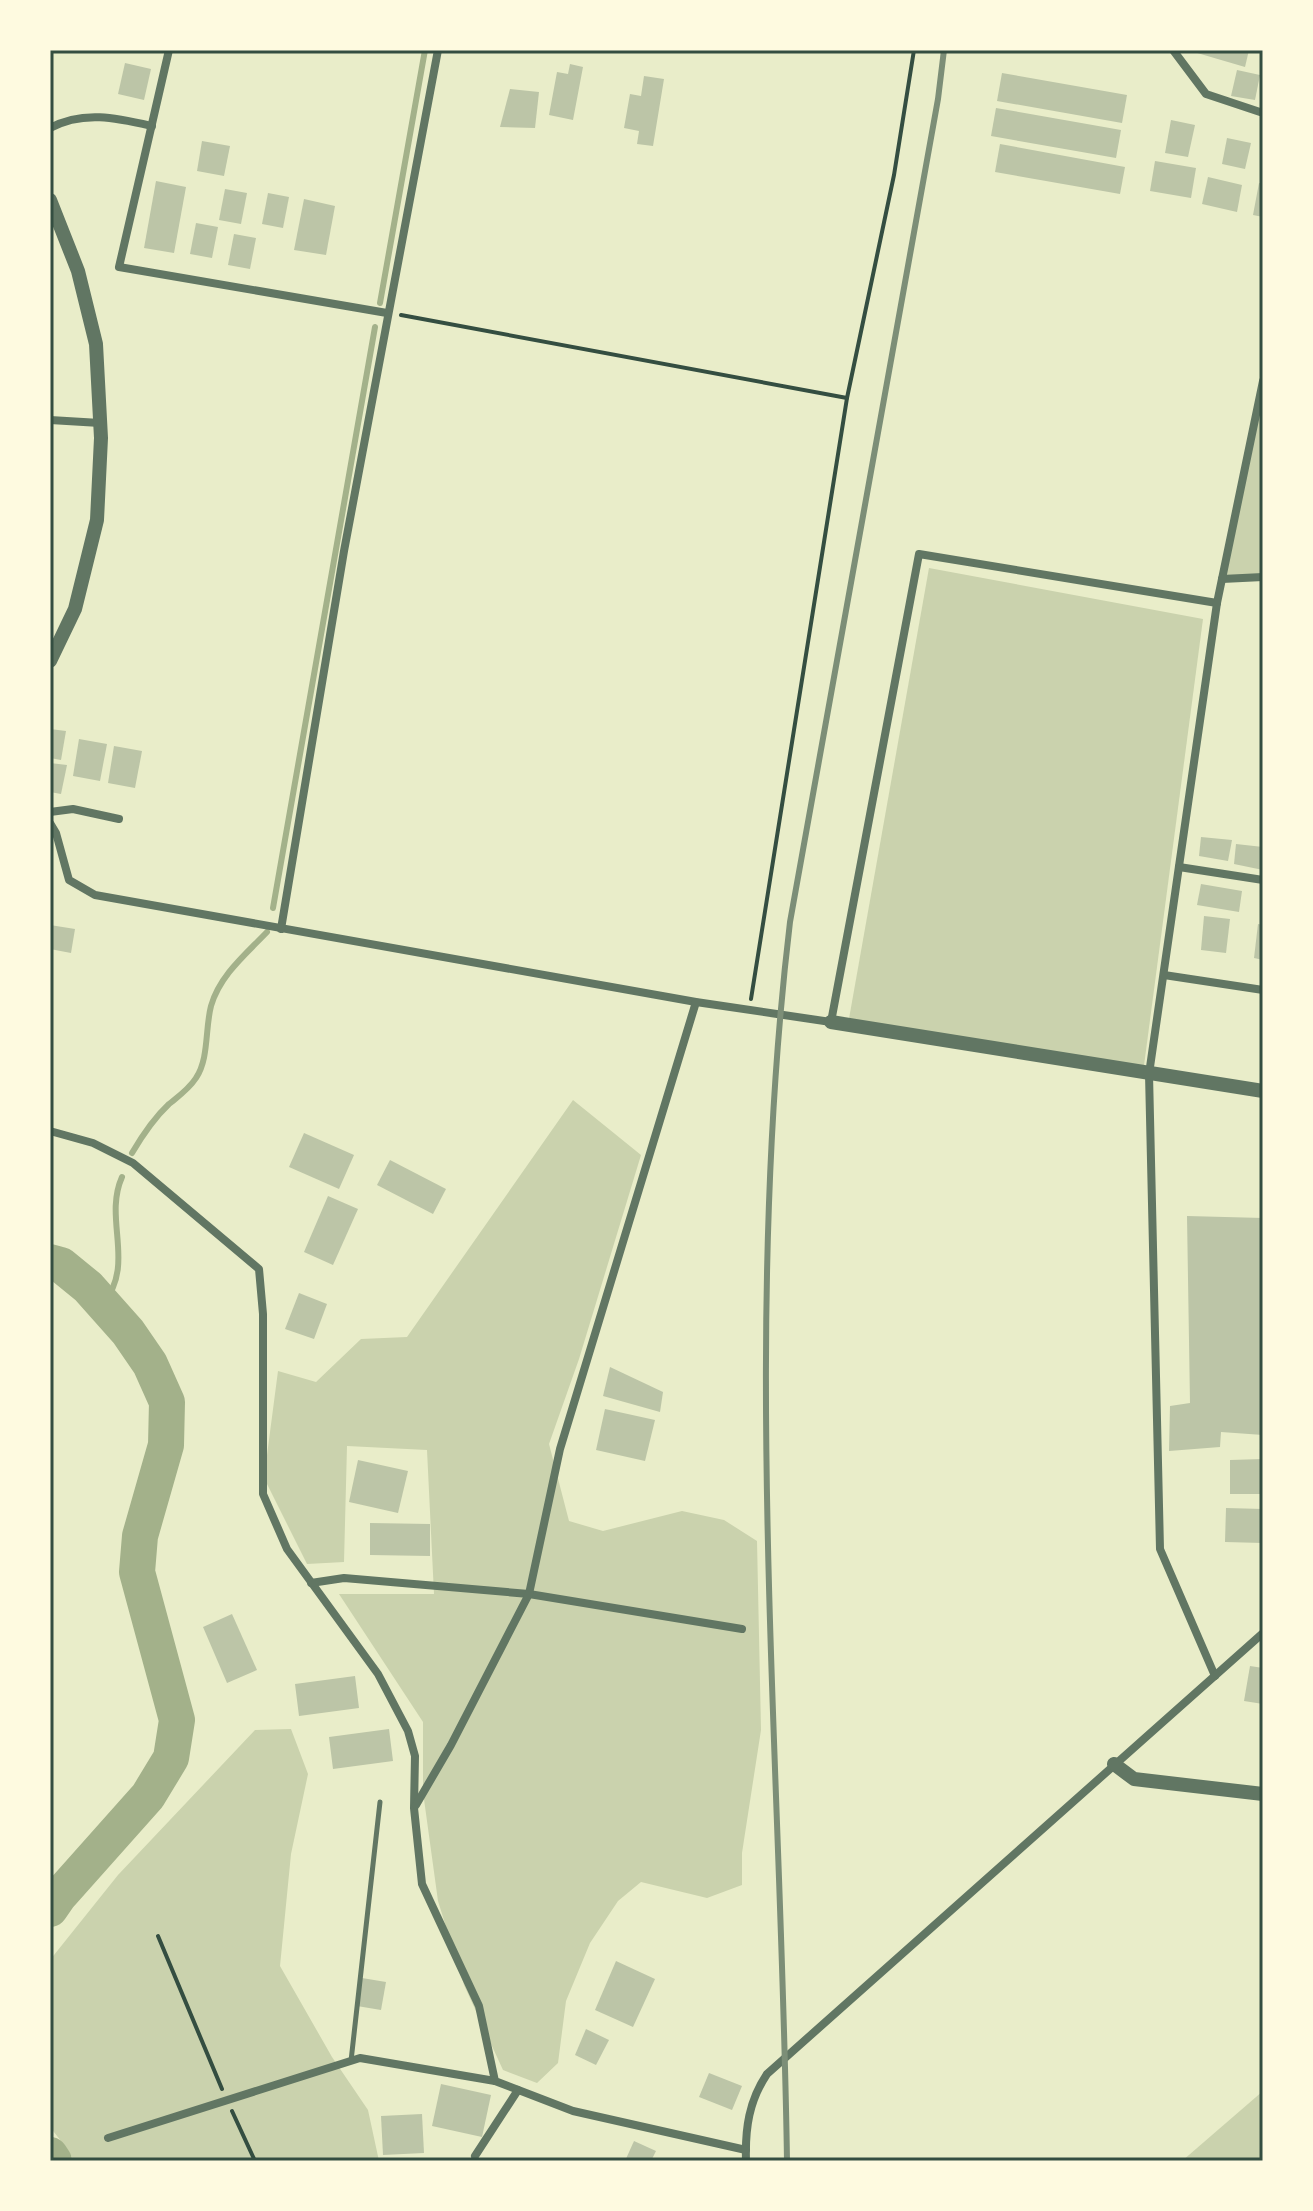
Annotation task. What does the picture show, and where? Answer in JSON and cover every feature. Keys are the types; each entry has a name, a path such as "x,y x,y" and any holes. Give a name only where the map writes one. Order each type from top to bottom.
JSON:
{"street":[{"path":"169,50 119,267 387,313"},
{"path":"281,929 344,551 438,50"},
{"path":"1173,50 1206,94 1263,113"},
{"path":"50,128 84,117 115,118 152,126"},
{"path":"50,200 78,271 96,344 100,423 97,520 75,609 50,661"},
{"path":"1215,1676 1160,1549 1149,1074 1217,603 1263,381"},
{"path":"50,420 100,423"},
{"path":"831,1022 919,554 1217,603"},
{"path":"1222,579 1263,577"},
{"path":"50,812 73,809 119,819"},
{"path":"50,823 56,833 69,880 95,895 696,1002 1263,1091"},
{"path":"1179,867 1263,880"},
{"path":"1164,975 1263,990"},
{"path":"414,1808 451,1745 529,1594 560,1449 696,1002"},
{"path":"50,1131 93,1143 133,1163 259,1269 263,1314 263,1494 287,1549 378,1674 408,1731 415,1756 414,1808 422,1884 479,2006 495,2081"},
{"path":"311,1583 344,1578 529,1594 742,1629"},
{"path":"746,2161 749,2118 755,2092 767,2074 1263,1633"},
{"path":"1114,1764 1134,1779 1263,1794"},
{"path":"108,2138 360,2058 495,2081 573,2111 746,2150"},
{"path":"475,2156 518,2090"}],"lane":[{"path":"351,2061 380,1802"}],"path":[{"path":"749,1010 847,398 894,175 914,50"},
{"path":"387,313 847,398"},
{"path":"158,1936 255,2161"}],"green space":[{"path":"1263,384 1263,574 1222,579"},
{"path":"929,568 1203,619 1143,1073 847,1030"},
{"path":"573,1100 641,1155 579,1359 549,1444 569,1521 603,1531 682,1511 724,1520 757,1541 761,1730 742,1853 742,1885 707,1898 641,1882 618,1901 590,1943 566,2001 558,2063 537,2083 503,2070 464,1985 438,1901 423,1792 423,1722 339,1594 434,1594 427,1450 347,1446 344,1562 307,1564 264,1478 278,1371 316,1382 361,1339 407,1337"},
{"path":"291,1729 308,1774 291,1854 280,1966 332,2057 368,2110 379,2161 74,2161 50,2127 50,1960 118,1875 255,1730"},
{"path":"1263,2091 1263,2161 1182,2161"}],"building":[{"path":"1187,50 1249,50 1245,67"},
{"path":"125,63 151,69 144,100 118,94"},
{"path":"570,64 583,67 573,120 549,115 557,72 568,74"},
{"path":"1237,70 1260,75 1255,100 1231,96"},
{"path":"1002,73 1127,95 1122,123 997,101"},
{"path":"644,76 664,79 653,146 637,144 639,131 624,128 630,94 641,96"},
{"path":"510,89 539,92 535,128 500,127"},
{"path":"996,108 1121,130 1116,158 991,136"},
{"path":"1171,120 1195,125 1188,157 1165,153"},
{"path":"1227,138 1251,143 1245,169 1222,164"},
{"path":"202,141 230,146 224,176 197,171"},
{"path":"1000,144 1125,167 1120,194 995,172"},
{"path":"1155,161 1196,168 1191,198 1150,191"},
{"path":"1208,177 1242,185 1237,212 1202,204"},
{"path":"156,181 186,187 174,253 144,248"},
{"path":"1259,183 1263,184 1263,217 1253,215"},
{"path":"225,189 247,193 241,224 219,220"},
{"path":"268,193 289,197 283,228 262,224"},
{"path":"304,199 335,206 326,255 294,250"},
{"path":"196,223 218,227 212,258 190,254"},
{"path":"234,234 256,238 250,269 228,265"},
{"path":"50,729 66,731 61,760 50,758"},
{"path":"79,739 107,744 100,781 73,776"},
{"path":"114,746 142,751 135,788 108,783"},
{"path":"50,763 67,765 61,794 50,792"},
{"path":"1201,837 1232,840 1228,861 1199,856"},
{"path":"1236,844 1263,847 1263,870 1234,864"},
{"path":"1201,884 1242,891 1239,912 1197,905"},
{"path":"1204,916 1230,919 1226,953 1201,950"},
{"path":"1258,924 1263,925 1263,960 1254,958"},
{"path":"50,925 75,929 71,953 50,949"},
{"path":"304,1133 354,1155 339,1189 289,1167"},
{"path":"390,1160 446,1189 433,1214 377,1185"},
{"path":"328,1196 358,1209 333,1265 304,1252"},
{"path":"1187,1216 1263,1218 1263,1435 1221,1432 1220,1447 1169,1451 1170,1406 1190,1403"},
{"path":"299,1293 327,1304 314,1339 285,1329"},
{"path":"610,1367 663,1392 660,1412 603,1396"},
{"path":"605,1409 655,1420 645,1461 596,1450"},
{"path":"1263,1459 1263,1494 1230,1494 1230,1460"},
{"path":"358,1460 408,1471 398,1513 349,1502"},
{"path":"1226,1508 1263,1509 1263,1543 1225,1542"},
{"path":"370,1523 430,1524 430,1556 370,1555"},
{"path":"232,1614 257,1670 227,1683 203,1627"},
{"path":"1250,1666 1263,1668 1263,1704 1244,1701"},
{"path":"355,1676 359,1708 299,1716 295,1684"},
{"path":"389,1729 393,1761 333,1769 329,1737"},
{"path":"616,1961 655,1979 633,2027 595,2010"},
{"path":"362,1978 386,1982 381,2010 357,2006"},
{"path":"586,2029 609,2040 596,2065 575,2055"},
{"path":"709,2073 742,2086 732,2110 699,2097"},
{"path":"441,2084 491,2095 482,2137 432,2126"},
{"path":"422,2114 424,2153 383,2155 381,2116"},
{"path":"634,2141 656,2151 651,2161 625,2161"}],"waterway":[{"path":"380,303 425,50"},
{"path":"273,908 375,327"},
{"path":"132,1153 158,1115 196,1078 203,1062 215,995 234,966 267,932"},
{"path":"103,1304 113,1289 117,1273 116,1209 122,1177"},
{"path":"50,1262 61,1265 88,1287 128,1332 150,1364 167,1402 166,1445 140,1536 137,1572 177,1720 171,1758 148,1796 50,1909"},
{"path":"50,2155 54,2161"}],"railway":[{"path":"787,2161 772,1696 766,1385 768,1230 776,1076 790,922 938,99 944,50"}]}
